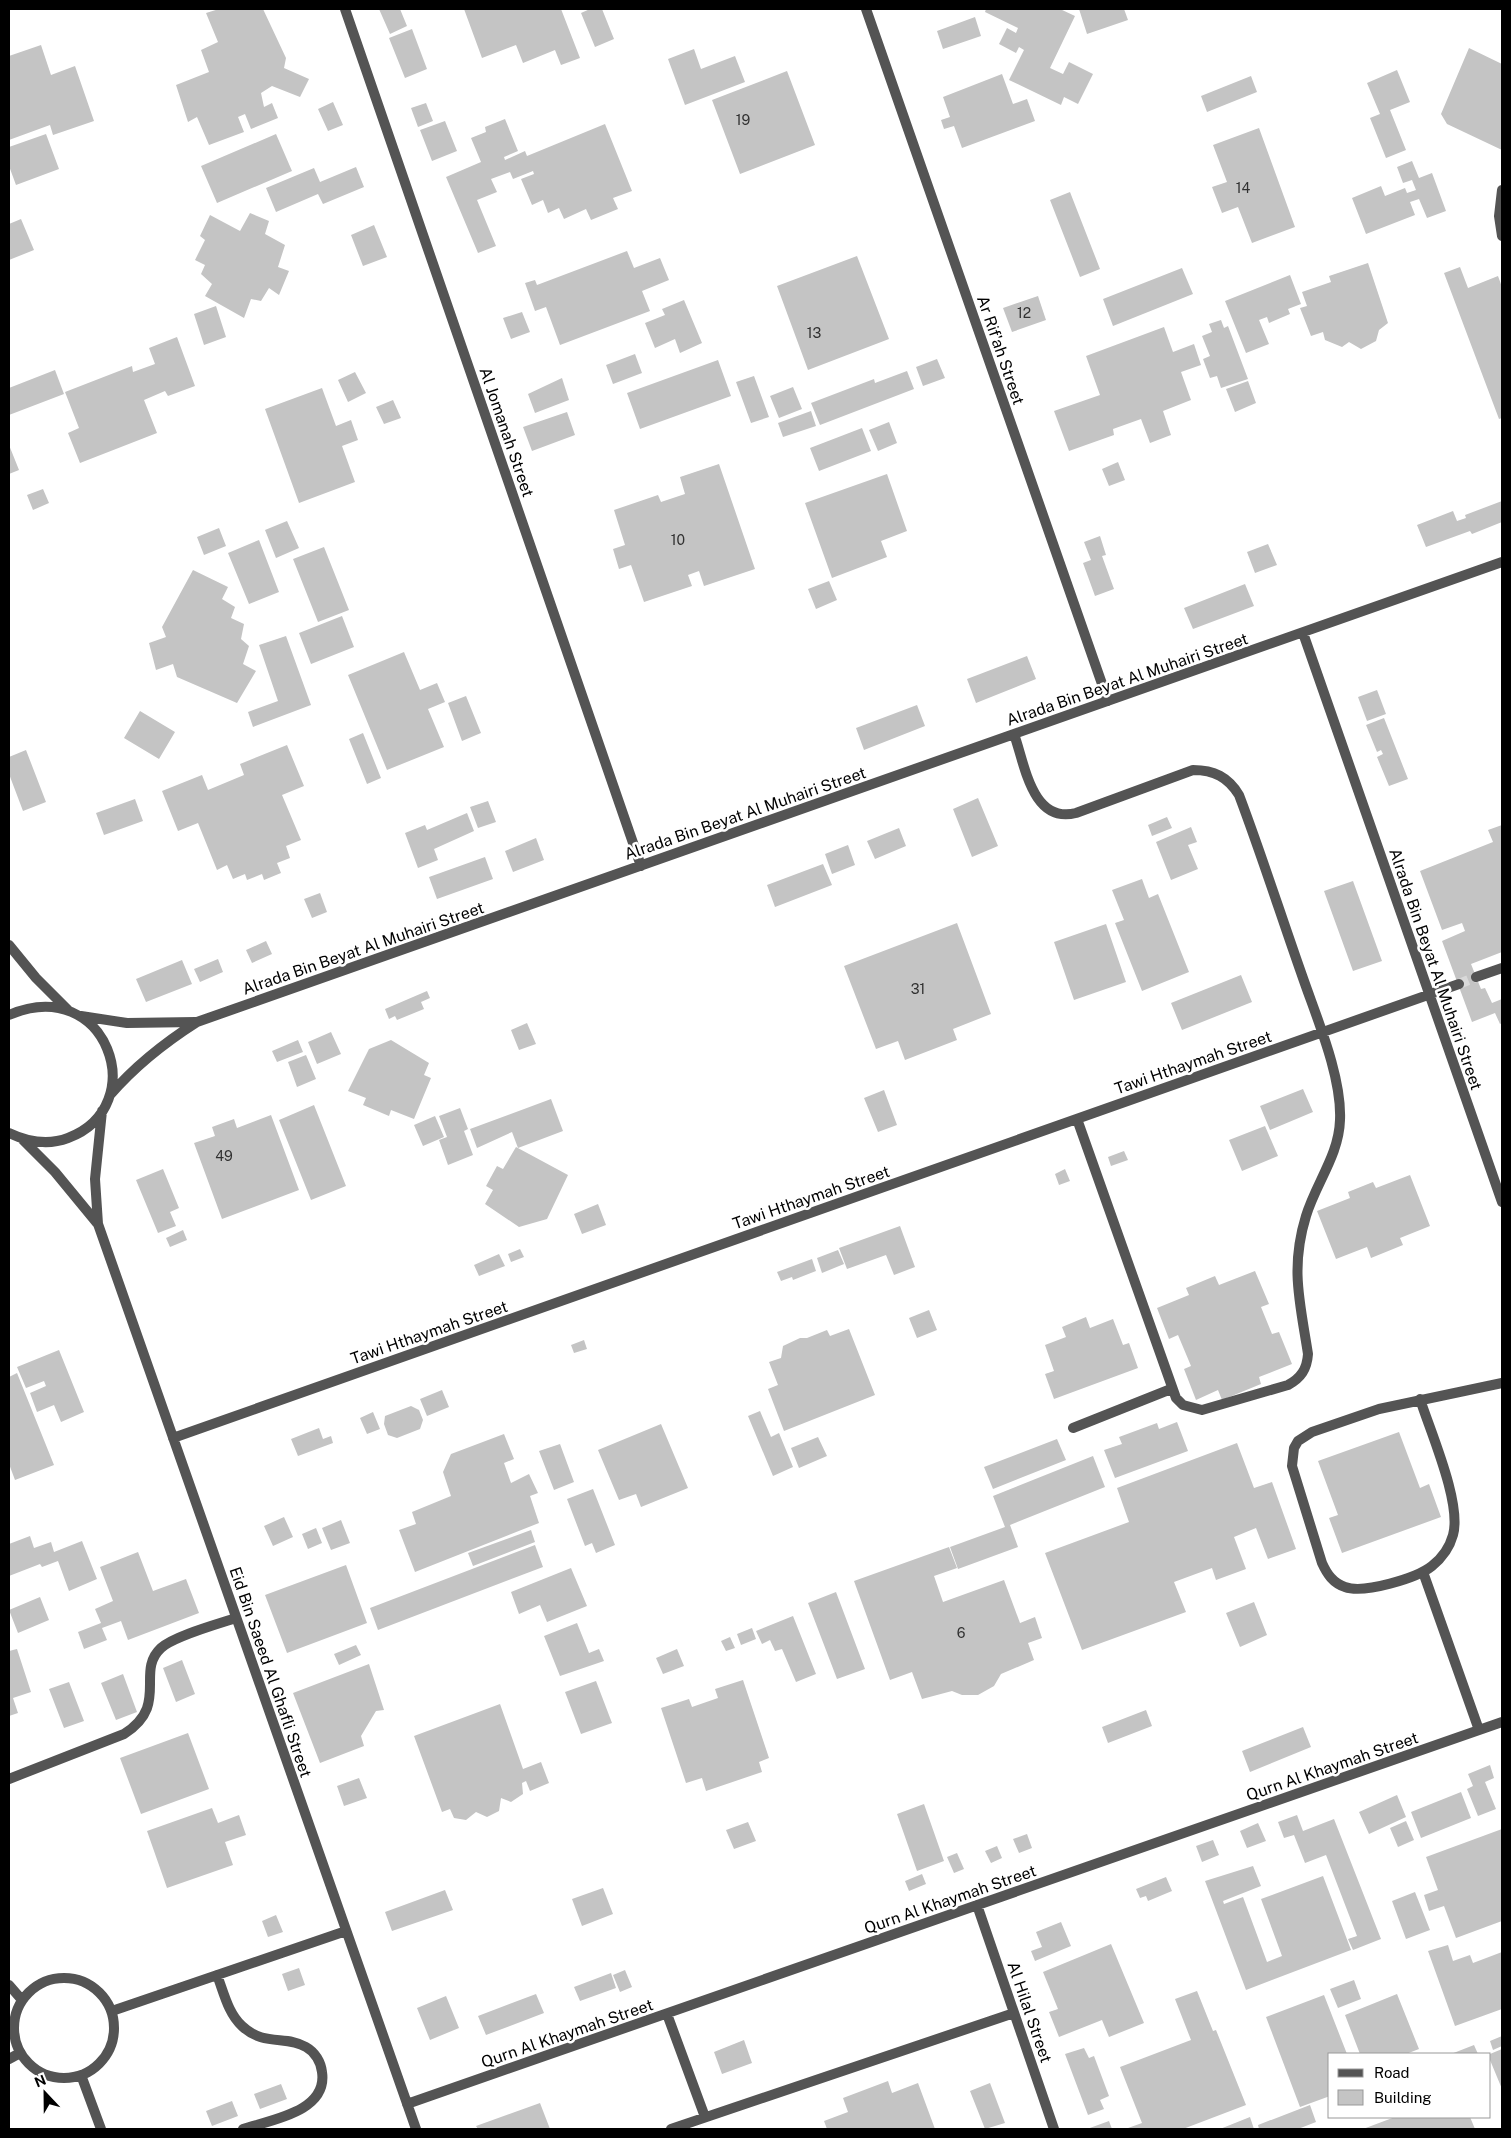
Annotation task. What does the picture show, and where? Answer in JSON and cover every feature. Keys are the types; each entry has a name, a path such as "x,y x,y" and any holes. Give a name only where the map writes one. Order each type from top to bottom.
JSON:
{"street":[{"name":"Al Jomanah Street","path":"345,9 641,866"},
{"name":"Ar Rif'ah Street","path":"866,9 1108,701"},
{"path":"1502,190 1498,216 1502,236"},
{"name":"Alrada Bin Beyat Al Muhairi Street","path":"110,1095 153,1052 197,1022 1502,562"},
{"name":"Alrada Bin Beyat Al Muhairi Street","path":"1303,633 1502,1202"},
{"path":"1014,734 1036,796 1045,809 1060,815 1076,813 1193,770 1216,773 1233,785 1243,805 1322,1032 1339,1095 1340,1122 1331,1159 1306,1216 1297,1255 1297,1288 1308,1354 1307,1364 1296,1380 1288,1385 1202,1410 1183,1404 1171,1389 1078,1118"},
{"path":"9,946 36,978 69,1010 81,1016 94,1028 105,1042 111,1059 112,1077 110,1095 102,1111 90,1125 76,1135 59,1141 41,1142 23,1140 9,1133"},
{"path":"1476,977 1502,968"},
{"name":"Tawi Hthaymah Street","path":"173,1438 1459,984"},
{"path":"9,1016 38,1006 69,1010"},
{"name":"Alrada Bin Beyat Al Muhairi Street","path":"81,1016 127,1023 197,1022"},
{"name":"Eid Bin Saeed Al Ghafli Street","path":"102,1111 95,1179 98,1224 416,2129"},
{"name":"Eid Bin Saeed Al Ghafli Street","path":"23,1140 60,1177 98,1224"},
{"path":"1420,1398 1452,1499 1455,1523 1451,1540 1442,1556 1423,1572 1362,1590 1343,1587 1327,1574 1322,1563 1292,1466 1291,1457 1298,1441 1312,1432 1379,1409 1420,1398 1502,1382"},
{"path":"1073,1428 1171,1389"},
{"path":"1423,1572 1479,1730"},
{"path":"9,1779 124,1734 134,1727 143,1719 149,1708 153,1661 162,1647 236,1618"},
{"name":"Qurn Al Khaymah Street","path":"407,2104 1502,1722"},
{"name":"Al Hilal Street","path":"977,1905 1054,2129"},
{"path":"112,2011 346,1931"},
{"path":"217,1975 229,2008 242,2026 262,2038 297,2043 307,2047 320,2063 323,2074 318,2094 302,2109 243,2129"},
{"path":"56,1978 84,1981 96,1988 106,1998 112,2011 115,2034 112,2045 100,2064 81,2076 68,2078 54,2077 40,2073 20,2053 15,2040 16,2012 22,2000 31,1990 43,1982 56,1978"},
{"path":"9,1985 22,2000"},
{"path":"671,2129 1014,2013"},
{"path":"666,2014 705,2118"},
{"path":"9,2059 20,2053"},
{"path":"81,2076 101,2129"}],"building":[{"path":"219,9 263,9 286,58 284,68 309,79 300,97 272,86 261,93 264,107 272,103 278,118 251,129 245,114 238,117 244,132 209,145 197,117 188,122 176,85 209,72 201,50 218,42 206,13"},
{"path":"379,9 400,9 407,26 390,34"},
{"path":"464,9 561,9 580,58 561,65 555,50 523,63 516,45 482,58"},
{"path":"590,9 602,9 614,39 595,47 581,13"},
{"path":"986,9 1060,9 1075,16 1050,68 1063,74 1069,62 1093,74 1078,104 1064,97 1061,105 1009,80 1024,50 1019,47 1016,53 999,44 1007,28 1016,33 1018,28 985,12"},
{"path":"1079,9 1124,9 1128,20 1087,34"},
{"path":"975,17 981,36 943,49 937,31"},
{"path":"412,29 427,69 405,78 389,38"},
{"path":"41,45 51,75 75,66 94,121 53,135 50,125 9,140 9,56"},
{"path":"1469,48 1502,64 1502,150 1447,124 1441,114"},
{"path":"694,49 701,69 735,56 745,82 685,105 668,59"},
{"path":"1397,70 1410,102 1390,110 1406,150 1386,158 1370,118 1380,114 1367,83"},
{"path":"787,71 815,145 740,174 712,100"},
{"path":"1002,74 1013,104 1027,99 1035,121 962,148 954,126 944,129 941,120 950,117 943,97"},
{"path":"1251,76 1257,92 1207,112 1201,96"},
{"path":"333,102 343,125 328,131 318,109"},
{"path":"426,103 433,121 418,127 411,108"},
{"path":"505,119 518,151 504,157 505,160 525,151 527,156 605,124 632,191 613,198 618,209 591,220 586,209 564,219 559,208 548,213 543,200 532,205 521,179 534,174 533,171 513,179 510,172 491,179 497,192 477,200 496,246 478,253 446,177 481,162 471,138 486,132 485,127"},
{"path":"445,121 457,151 432,161 420,130"},
{"path":"1259,128 1295,227 1252,243 1238,207 1222,213 1212,187 1227,182 1213,145"},
{"path":"46,134 59,169 16,185 9,166 9,147"},
{"path":"276,134 292,171 217,203 201,166"},
{"path":"1412,161 1419,178 1432,173 1446,211 1427,218 1419,199 1410,202 1415,215 1366,234 1352,198 1381,186 1385,196 1405,188 1407,193 1416,190 1412,180 1403,183 1397,167"},
{"path":"356,167 364,187 323,204 318,194 276,212 266,188 314,168 320,182"},
{"path":"1070,192 1100,269 1080,277 1050,200"},
{"path":"250,213 269,221 265,234 285,245 278,267 289,271 279,295 269,288 261,301 251,299 244,318 205,296 212,284 201,274 205,265 195,260 205,240 200,236 210,215 240,231"},
{"path":"21,219 34,250 9,260 9,224"},
{"path":"374,225 387,257 363,266 351,235"},
{"path":"627,251 634,268 660,258 669,280 642,291 650,311 560,345 546,307 535,311 525,283 535,280 537,285"},
{"path":"857,256 889,339 808,370 777,286"},
{"path":"1368,263 1388,323 1379,330 1376,341 1361,349 1349,342 1342,347 1325,340 1323,332 1311,336 1300,308 1307,306 1302,292 1331,282 1329,276"},
{"path":"1460,267 1468,288 1498,276 1502,287 1502,418 1499,419 1444,273"},
{"path":"1182,268 1193,294 1113,326 1103,299"},
{"path":"1290,275 1301,304 1288,309 1290,314 1269,323 1267,317 1259,320 1269,344 1246,353 1225,301"},
{"path":"1038,296 1046,320 1012,332 1003,308"},
{"path":"684,300 702,343 680,353 675,339 655,348 645,323 665,315 662,309"},
{"path":"216,306 226,337 204,345 194,314"},
{"path":"522,312 530,332 511,339 503,318"},
{"path":"1221,320 1224,328 1228,326 1248,379 1221,388 1217,376 1210,378 1203,359 1210,356 1202,336 1212,332 1209,324"},
{"path":"1164,327 1173,352 1194,344 1201,365 1181,372 1191,400 1163,411 1171,435 1150,443 1141,419 1113,429 1114,435 1069,451 1054,411 1100,395 1086,356"},
{"path":"177,337 195,386 168,396 165,391 144,400 157,433 80,463 68,433 79,428 65,392 132,366 133,372 155,364 149,348"},
{"path":"635,354 642,373 613,384 606,365"},
{"path":"937,359 945,378 923,386 916,367"},
{"path":"718,360 731,396 640,429 627,393"},
{"path":"55,370 64,394 9,415 9,388"},
{"path":"907,371 914,389 820,425 811,403 874,379 875,383"},
{"path":"355,372 366,393 348,402 338,380"},
{"path":"754,376 769,417 751,423 736,382"},
{"path":"562,378 569,400 535,413 528,394"},
{"path":"1248,381 1256,403 1235,412 1226,389"},
{"path":"793,387 802,409 779,418 770,396"},
{"path":"322,388 336,426 351,420 358,440 342,446 355,482 299,503 265,409"},
{"path":"393,400 401,418 384,424 376,407"},
{"path":"811,411 816,426 783,437 778,423"},
{"path":"567,412 575,435 532,451 523,427"},
{"path":"889,422 897,443 878,451 869,430"},
{"path":"862,428 871,451 819,471 810,448"},
{"path":"9,445 19,470 9,474"},
{"path":"1118,462 1125,480 1109,486 1102,469"},
{"path":"719,464 755,569 704,586 699,571 688,575 692,586 644,602 631,565 619,569 613,549 625,545 614,510 658,495 661,502 685,494 680,477"},
{"path":"887,474 907,531 881,541 887,557 832,578 805,503"},
{"path":"43,489 49,503 33,510 27,495"},
{"path":"1502,501 1502,522 1472,534 1470,531 1426,547 1417,525 1453,511 1457,521 1466,518 1465,515"},
{"path":"287,521 299,548 276,558 265,530"},
{"path":"219,528 226,546 204,555 197,537"},
{"path":"1100,536 1106,555 1102,556 1114,589 1095,596 1083,563 1091,560 1084,542"},
{"path":"259,540 279,592 249,604 228,553"},
{"path":"1268,544 1277,565 1255,573 1247,552"},
{"path":"324,547 349,610 318,622 293,559"},
{"path":"193,570 228,587 222,599 235,607 231,618 244,624 241,639 249,646 243,664 256,671 237,703 177,677 173,664 156,670 149,643 166,637 162,627"},
{"path":"829,581 837,600 816,609 808,589"},
{"path":"1245,584 1254,606 1193,629 1184,608"},
{"path":"342,616 354,647 311,664 299,633"},
{"path":"286,636 311,705 253,727 248,712 278,701 259,645"},
{"path":"404,652 420,690 437,683 445,702 428,709 444,747 387,770 348,675"},
{"path":"1027,656 1036,679 976,703 967,679"},
{"path":"1377,690 1386,714 1367,721 1358,697"},
{"path":"466,696 481,733 462,741 448,703"},
{"path":"917,705 925,726 864,750 856,728"},
{"path":"140,711 175,732 159,759 124,738"},
{"path":"1384,718 1408,779 1389,786 1377,757 1383,754 1381,750 1377,752 1366,725"},
{"path":"363,733 381,778 367,784 349,739"},
{"path":"287,745 304,786 282,795 301,840 286,846 290,858 277,863 281,873 264,880 262,874 247,880 245,874 233,879 227,865 217,870 198,823 178,831 162,791 202,775 208,790 244,775 240,764"},
{"path":"26,750 46,802 23,811 9,774 9,757"},
{"path":"978,798 998,846 972,857 953,809"},
{"path":"135,799 143,821 104,835 96,813"},
{"path":"488,801 496,822 478,828 470,807"},
{"path":"467,813 474,831 434,849 438,860 418,868 405,833 425,825 427,830"},
{"path":"1167,817 1172,828 1152,836 1148,825"},
{"path":"1502,825 1502,952 1471,964 1481,989 1485,988 1492,1003 1502,999 1502,1023 1500,1024 1495,1013 1472,1022 1442,941 1465,931 1462,923 1442,930 1420,871 1493,842 1488,830"},
{"path":"1191,827 1197,842 1188,845 1198,869 1171,880 1156,842"},
{"path":"899,828 906,846 875,859 867,841"},
{"path":"536,838 544,860 513,872 505,851"},
{"path":"848,845 855,865 832,874 825,854"},
{"path":"485,857 493,879 437,899 429,877"},
{"path":"823,864 832,885 775,907 767,885"},
{"path":"1142,879 1149,898 1158,894 1189,972 1142,991 1115,923 1124,920 1112,890"},
{"path":"1353,881 1382,961 1353,971 1324,891"},
{"path":"320,893 327,912 312,918 304,899"},
{"path":"957,923 991,1014 953,1029 957,1040 905,1060 898,1041 876,1049 844,966"},
{"path":"1106,924 1126,982 1074,1000 1054,942"},
{"path":"266,941 272,954 252,963 246,950"},
{"path":"218,959 223,972 200,982 194,969"},
{"path":"182,960 192,984 146,1002 136,979"},
{"path":"1241,975 1252,1002 1182,1030 1171,1003"},
{"path":"427,991 430,998 421,1002 424,1009 397,1020 395,1016 389,1019 385,1009"},
{"path":"527,1023 536,1044 519,1050 511,1030"},
{"path":"331,1032 341,1054 317,1064 308,1042"},
{"path":"298,1040 303,1052 277,1062 272,1051"},
{"path":"391,1040 429,1063 424,1075 431,1078 414,1119 391,1110 389,1116 363,1105 366,1098 348,1091 369,1049"},
{"path":"306,1055 316,1079 297,1087 288,1062"},
{"path":"1303,1089 1313,1112 1270,1130 1260,1106"},
{"path":"884,1090 897,1125 878,1132 864,1098"},
{"path":"551,1099 563,1131 518,1148 512,1132 477,1148 470,1129"},
{"path":"314,1105 346,1186 311,1200 279,1120"},
{"path":"460,1108 468,1129 464,1131 473,1155 448,1165 439,1140 447,1137 439,1116"},
{"path":"271,1115 299,1190 222,1219 194,1143 215,1136 212,1127 234,1119 237,1128"},
{"path":"435,1116 444,1137 423,1146 414,1125"},
{"path":"1265,1126 1278,1156 1242,1171 1229,1140"},
{"path":"516,1147 568,1175 547,1219 519,1227 485,1204 493,1190 486,1186 497,1166 503,1169"},
{"path":"1124,1151 1128,1160 1111,1166 1108,1157"},
{"path":"163,1169 179,1208 170,1212 176,1226 158,1233 136,1180"},
{"path":"1065,1169 1070,1181 1059,1185 1055,1174"},
{"path":"1410,1175 1430,1226 1400,1238 1403,1245 1371,1258 1367,1247 1336,1259 1317,1211 1350,1198 1348,1192 1373,1182 1376,1188"},
{"path":"598,1204 606,1225 582,1234 574,1214"},
{"path":"900,1226 915,1267 894,1275 886,1255 847,1269 839,1248"},
{"path":"183,1230 187,1240 170,1247 166,1238"},
{"path":"520,1249 524,1257 511,1262 508,1254"},
{"path":"838,1250 844,1264 822,1273 817,1258"},
{"path":"499,1254 505,1266 479,1276 474,1265"},
{"path":"812,1259 816,1271 793,1280 792,1277 781,1281 777,1272"},
{"path":"1255,1271 1269,1304 1261,1307 1272,1334 1279,1332 1292,1364 1259,1377 1261,1384 1222,1400 1218,1390 1196,1400 1184,1369 1191,1366 1178,1335 1169,1339 1157,1308 1189,1295 1186,1288 1215,1276 1219,1285"},
{"path":"929,1310 937,1330 917,1338 909,1318"},
{"path":"1086,1317 1090,1328 1113,1319 1123,1345 1129,1343 1138,1368 1054,1399 1045,1374 1054,1371 1045,1345 1066,1337 1062,1327"},
{"path":"849,1329 875,1395 784,1431 768,1389 778,1385 769,1362 781,1358 783,1346 800,1338 807,1338 827,1330 830,1336"},
{"path":"584,1340 587,1349 574,1353 571,1345"},
{"path":"59,1350 84,1412 61,1422 54,1405 37,1412 30,1393 46,1386 44,1381 26,1388 17,1367"},
{"path":"17,1373 54,1465 15,1480 9,1464 9,1377"},
{"path":"442,1390 449,1407 427,1416 420,1399"},
{"path":"411,1406 419,1410 423,1420 420,1429 397,1438 388,1435 384,1424 385,1416"},
{"path":"760,1411 771,1437 779,1433 793,1467 773,1476 748,1416"},
{"path":"373,1412 380,1429 367,1434 360,1418"},
{"path":"1177,1422 1188,1451 1115,1478 1104,1450 1122,1444 1119,1437 1157,1423 1159,1429"},
{"path":"661,1424 688,1488 641,1507 636,1494 619,1500 598,1450"},
{"path":"319,1428 323,1439 331,1436 333,1443 298,1456 291,1439"},
{"path":"1399,1432 1420,1488 1429,1484 1441,1517 1342,1553 1329,1518 1338,1515 1318,1461"},
{"path":"504,1434 514,1459 504,1463 511,1483 529,1474 538,1493 530,1496 539,1523 415,1572 399,1530 416,1524 412,1512 451,1496 443,1472 451,1454"},
{"path":"818,1437 827,1456 799,1468 791,1448"},
{"path":"1057,1439 1066,1460 993,1489 984,1467"},
{"path":"1237,1443 1254,1488 1272,1482 1296,1549 1268,1559 1256,1528 1234,1537 1246,1569 1216,1580 1212,1568 1174,1582 1186,1612 1082,1650 1045,1553 1129,1522 1117,1488"},
{"path":"560,1444 574,1482 554,1490 539,1451"},
{"path":"1093,1456 1105,1487 1010,1525 1018,1547 958,1569 950,1547 1005,1527 993,1496"},
{"path":"593,1489 615,1545 596,1553 592,1543 585,1546 567,1499"},
{"path":"284,1517 293,1537 273,1546 264,1526"},
{"path":"341,1520 350,1543 331,1550 322,1528"},
{"path":"316,1528 322,1543 308,1549 302,1534"},
{"path":"531,1530 535,1542 473,1566 468,1553"},
{"path":"30,1536 34,1548 51,1542 54,1552 82,1541 97,1579 69,1591 58,1561 42,1567 40,1564 9,1576 9,1544"},
{"path":"535,1545 543,1567 378,1630 370,1608"},
{"path":"949,1547 957,1568 934,1576 943,1602 1004,1580 1020,1623 1035,1617 1042,1638 1028,1643 1034,1660 1001,1674 994,1686 978,1695 962,1695 952,1691 922,1699 912,1672 890,1680 854,1581"},
{"path":"138,1552 153,1591 186,1579 199,1613 128,1640 121,1621 102,1628 107,1640 84,1649 78,1632 101,1623 95,1609 113,1601 100,1567"},
{"path":"346,1565 367,1623 287,1653 265,1595"},
{"path":"571,1568 587,1606 547,1622 540,1605 519,1614 511,1592"},
{"path":"836,1592 865,1669 837,1679 808,1603"},
{"path":"40,1597 49,1620 18,1633 9,1610"},
{"path":"1254,1602 1267,1635 1240,1647 1226,1613"},
{"path":"793,1616 816,1674 796,1682 782,1649 775,1651 770,1640 762,1644 756,1631"},
{"path":"577,1623 589,1653 599,1649 604,1661 560,1676 544,1636"},
{"path":"752,1628 756,1639 741,1645 737,1634"},
{"path":"730,1637 735,1648 726,1651 721,1641"},
{"path":"356,1645 361,1655 339,1665 334,1654"},
{"path":"17,1649 31,1692 13,1698 18,1713 9,1716 9,1651"},
{"path":"677,1649 684,1666 663,1674 656,1658"},
{"path":"182,1660 195,1694 176,1702 163,1668"},
{"path":"369,1664 384,1710 376,1711 361,1736 364,1746 320,1763 293,1693"},
{"path":"123,1674 137,1712 116,1720 101,1683"},
{"path":"743,1680 769,1758 759,1762 762,1772 706,1791 702,1778 686,1783 661,1708 689,1699 692,1707 718,1698 715,1689"},
{"path":"596,1681 612,1723 581,1734 565,1692"},
{"path":"69,1682 84,1721 64,1728 49,1689"},
{"path":"500,1704 523,1769 541,1762 549,1783 530,1791 526,1781 522,1783 523,1794 511,1802 501,1798 499,1811 487,1817 476,1812 466,1820 454,1818 450,1809 442,1812 414,1736"},
{"path":"1146,1710 1152,1726 1108,1743 1102,1727"},
{"path":"1303,1727 1311,1747 1250,1772 1242,1751"},
{"path":"188,1733 209,1789 141,1814 120,1758"},
{"path":"1490,1765 1494,1778 1485,1782 1496,1809 1478,1816 1467,1789 1473,1786 1468,1774"},
{"path":"359,1778 367,1798 344,1806 337,1786"},
{"path":"1461,1792 1471,1818 1421,1838 1411,1812"},
{"path":"1397,1795 1406,1817 1369,1834 1359,1812"},
{"path":"924,1804 944,1861 917,1871 897,1814"},
{"path":"212,1808 218,1823 239,1815 246,1835 225,1842 233,1865 167,1888 147,1831"},
{"path":"1297,1815 1303,1831 1334,1819 1381,1939 1353,1950 1348,1939 1357,1936 1326,1855 1305,1863 1294,1835 1284,1838 1278,1822"},
{"path":"1406,1821 1414,1840 1398,1847 1390,1828"},
{"path":"748,1822 756,1841 734,1849 726,1830"},
{"path":"1258,1823 1266,1841 1247,1848 1240,1831"},
{"path":"1502,1829 1502,1921 1456,1938 1444,1906 1429,1911 1424,1895 1438,1890 1426,1857"},
{"path":"1027,1834 1032,1848 1019,1853 1013,1839"},
{"path":"1213,1840 1219,1855 1202,1862 1196,1846"},
{"path":"997,1846 1002,1858 991,1863 985,1851"},
{"path":"957,1853 964,1869 954,1873 947,1857"},
{"path":"1253,1866 1261,1886 1223,1901 1224,1904 1243,1897 1267,1962 1282,1956 1261,1899 1323,1876 1351,1950 1246,1990 1205,1881"},
{"path":"922,1874 926,1884 909,1891 905,1881"},
{"path":"1166,1877 1172,1891 1148,1901 1146,1896 1140,1898 1136,1889"},
{"path":"603,1888 613,1914 582,1926 572,1899"},
{"path":"445,1890 453,1910 392,1931 385,1912"},
{"path":"1415,1892 1430,1930 1406,1939 1392,1901"},
{"path":"276,1915 283,1932 268,1937 262,1921"},
{"path":"1061,1922 1071,1946 1035,1961 1031,1951 1042,1947 1036,1932"},
{"path":"1111,1944 1144,2023 1109,2037 1102,2020 1059,2037 1049,2012 1058,2009 1043,1972"},
{"path":"1448,1945 1453,1961 1470,1955 1473,1963 1502,1952 1502,2009 1455,2026 1428,1951"},
{"path":"299,1968 305,1985 288,1991 282,1974"},
{"path":"625,1970 632,1987 620,1992 613,1975"},
{"path":"611,1973 616,1988 580,2001 574,1987"},
{"path":"1354,1980 1361,1999 1338,2008 1330,1989"},
{"path":"1197,1991 1213,2031 1216,2030 1246,2105 1183,2129 1129,2129 1142,2123 1120,2067 1191,2040 1175,1999"},
{"path":"536,1994 544,2013 486,2035 478,2016"},
{"path":"1397,1994 1419,2049 1409,2053 1360,2053 1345,2015"},
{"path":"1324,1995 1347,2053 1328,2053 1328,2097 1300,2107 1266,2017"},
{"path":"446,1996 459,2028 430,2040 417,2008"},
{"path":"1502,2036 1502,2046 1493,2050 1490,2041"},
{"path":"744,2040 752,2063 722,2074 714,2052"},
{"path":"1474,2045 1478,2053 1454,2053"},
{"path":"1084,2048 1089,2058 1094,2056 1109,2096 1100,2100 1104,2109 1088,2115 1065,2054"},
{"path":"1502,2049 1502,2089 1491,2062 1491,2054"},
{"path":"888,2081 892,2093 918,2083 935,2129 827,2129 824,2121 848,2112 843,2098"},
{"path":"990,2083 1005,2123 985,2129 970,2091"},
{"path":"281,2084 287,2099 260,2109 254,2094"},
{"path":"232,2101 238,2116 212,2126 206,2111"},
{"path":"540,2103 550,2129 478,2129 476,2126"},
{"path":"1310,2105 1316,2122 1298,2129 1259,2129 1258,2125"},
{"path":"1250,2117 1254,2129 1220,2129"},
{"path":"1392,2118 1470,2118 1475,2129 1363,2129"},
{"path":"1109,2121 1112,2129 1087,2129"}],"tunnel":[{"path":"1459,984 1476,977"}]}
